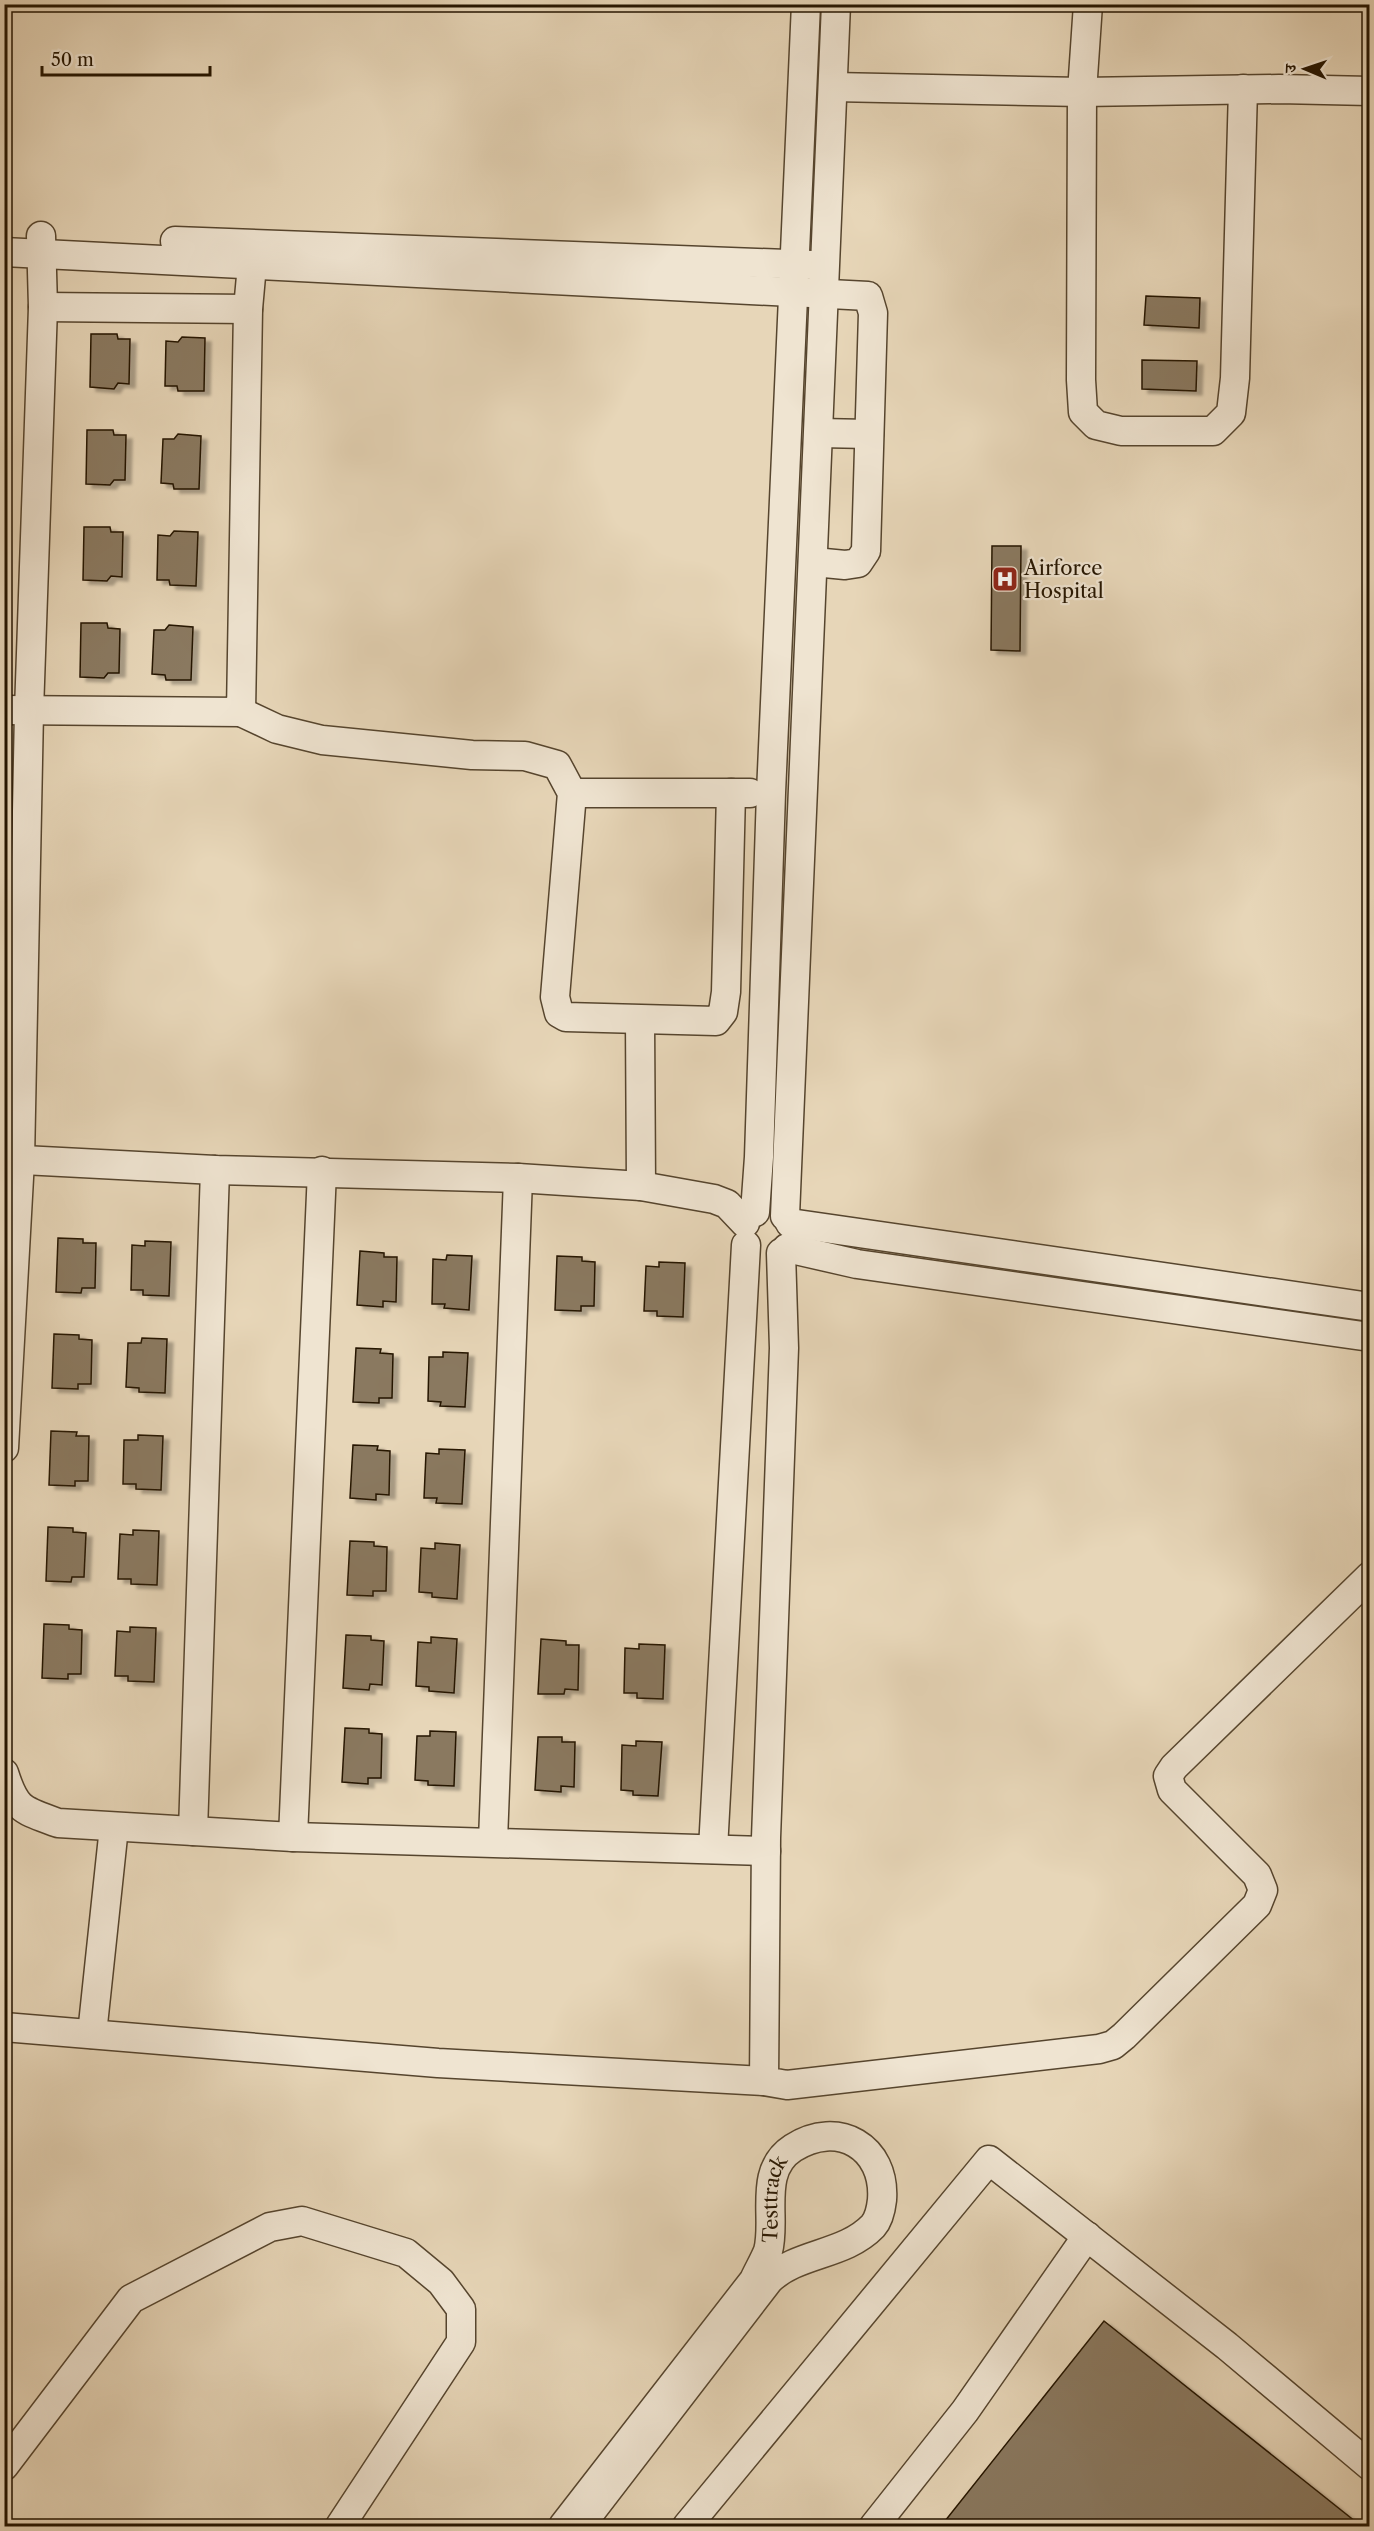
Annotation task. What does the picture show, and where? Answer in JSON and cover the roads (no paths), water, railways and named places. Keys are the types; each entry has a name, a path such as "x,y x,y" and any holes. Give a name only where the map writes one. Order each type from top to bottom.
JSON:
{"street":[{"path":"713,1848 749,1227 759,1157 771,793 806,4"},
{"path":"764,2081 766,1851 786,1235 836,4"},
{"path":"1088,4 1082,92 1083,412 1096,425 1121,431 1213,431 1231,413 1236,378 1243,89"},
{"path":"833,87 1082,92 1243,89 1370,91"},
{"path":"4,236 42,245 252,265 868,296 873,312 866,551 858,563 845,565 813,562"},
{"path":"4,1448 12,1160 16,710 43,306 42,245"},
{"path":"4,252 42,245 826,266"},
{"path":"241,712 248,309 252,265"},
{"path":"43,306 248,309"},
{"path":"819,433 869,434"},
{"path":"16,710 241,712 277,729 322,740 472,755 525,756 557,765 572,793 555,997 559,1013 566,1017 581,1019 716,1021 723,1012 726,992 731,793"},
{"path":"572,793 804,794"},
{"path":"640,1020 641,1186"},
{"path":"12,1160 215,1170 322,1171 518,1178 641,1186 714,1199 727,1204 749,1227 751,1251 765,1258 786,1235"},
{"path":"194,1831 215,1170"},
{"path":"293,1837 322,1171"},
{"path":"493,1841 518,1178"},
{"path":"749,1227 771,1209 786,1235 857,1264 1370,1337"},
{"path":"786,1235 1370,1307"},
{"path":"4,2027 438,2063 764,2081 788,2085 1099,2049 1113,2045 1257,1905 1263,1890 1257,1875 1172,1790 1168,1776 1174,1767 1370,1576"},
{"path":"4,1773 12,1799 32,1815 53,1822"},
{"path":"4,1820 293,1837 493,1841 766,1851"},
{"path":"92,2034 114,1827"},
{"name":"Testtrack","path":"563,2526 754,2280 768,2250 770,2195 775,2173 782,2159 792,2149 815,2139 846,2139 859,2145 870,2155 883,2181 881,2209 874,2224 852,2242 782,2268 769,2280 580,2526"},
{"path":"687,2526 989,2160 1227,2346 1370,2466"},
{"path":"4,2466 131,2299 270,2227 302,2221 406,2253 441,2282 461,2309 461,2342 340,2526"},
{"path":"874,2526 965,2411 1087,2236"}],"place":[{"name":"Airforce Hospital","path":"1005,579"}]}
